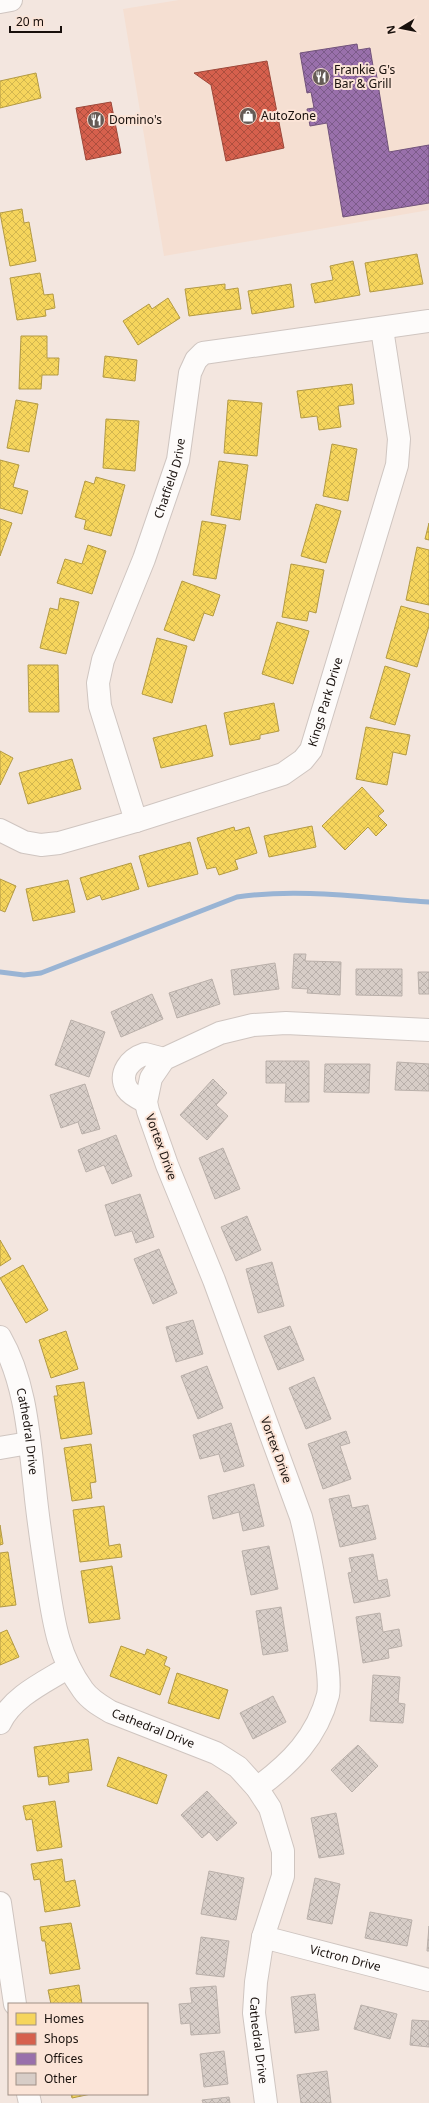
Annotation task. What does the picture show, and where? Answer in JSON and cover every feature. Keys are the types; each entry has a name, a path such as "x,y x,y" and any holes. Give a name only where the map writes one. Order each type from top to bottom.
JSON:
{"street":[{"path":"0,2 11,0"},
{"name":"Chatfield Drive","path":"136,821 100,706 98,683 103,660 144,559 178,460 190,373 196,360 203,353 382,329 429,321"},
{"name":"Kings Park Drive","path":"0,830 24,842 41,845 59,843 136,821 282,774 303,760 311,750 397,465 399,439 382,329"},
{"name":"Vortex Drive","path":"257,1788 277,1774 299,1752 316,1725 328,1694 327,1658 310,1553 301,1517 214,1280 167,1165 146,1102 152,1078 164,1059 220,1033 252,1025 294,1023 429,1030"},
{"name":"Cathedral Drive","path":"0,1336 7,1349 18,1379 29,1443 39,1531 56,1636 69,1667 84,1691 96,1703 111,1712 216,1753 238,1767 257,1788 270,1808 283,1851 283,1876 263,1936 256,1982 254,2013 266,2103"},
{"path":"0,1448 29,1443"},
{"path":"0,1723 4,1715 21,1697 69,1667"},
{"path":"0,1903 15,2003"},
{"name":"Victron Drive","path":"263,1936 429,1980"}],"shaded area":[{"path":"179,0 429,0 429,210 164,256 123,9"}],"building: Homes":[{"path":"36,73 41,98 0,108 0,81"},
{"path":"22,209 24,223 29,222 36,261 10,266 0,213"},
{"path":"417,254 423,284 370,292 365,263"},
{"path":"353,261 360,295 315,303 311,284 333,280 330,266"},
{"path":"40,273 44,295 53,294 55,308 45,310 46,316 17,320 10,278"},
{"path":"225,284 225,290 238,288 241,309 189,316 185,289"},
{"path":"291,284 294,307 252,314 248,291"},
{"path":"168,298 180,318 138,345 123,321 149,304 152,309"},
{"path":"21,336 47,336 47,358 59,358 58,375 42,375 41,389 19,389"},
{"path":"105,356 137,360 135,381 103,377"},
{"path":"352,384 354,404 338,406 341,427 319,430 317,416 301,418 297,391"},
{"path":"16,400 38,404 29,452 7,448"},
{"path":"228,400 262,403 257,456 224,453"},
{"path":"106,419 139,421 135,471 103,468"},
{"path":"332,444 357,449 348,501 323,496"},
{"path":"0,460 19,465 13,487 28,491 22,514 0,508"},
{"path":"219,461 248,465 240,520 211,515"},
{"path":"96,477 125,485 111,536 84,529 86,520 75,517 85,481 94,484"},
{"path":"316,504 341,511 326,563 301,556"},
{"path":"0,519 12,523 0,556"},
{"path":"202,521 226,525 216,579 193,575"},
{"path":"429,523 429,540 425,539"},
{"path":"88,545 106,551 92,594 57,583 65,559 82,564"},
{"path":"417,547 429,550 429,605 406,600"},
{"path":"291,564 324,570 316,613 309,611 307,621 282,617"},
{"path":"182,581 220,595 213,616 204,613 194,641 164,630"},
{"path":"60,598 79,602 66,654 40,648 50,608 58,610"},
{"path":"401,606 429,614 429,626 417,667 386,658"},
{"path":"277,622 309,631 293,684 262,674"},
{"path":"157,638 187,646 172,703 142,694"},
{"path":"28,665 58,665 59,712 29,712"},
{"path":"385,666 410,674 395,725 370,718"},
{"path":"274,703 279,731 260,735 260,739 230,745 224,713"},
{"path":"206,725 213,756 161,768 153,738"},
{"path":"366,727 410,735 406,755 393,752 387,785 356,779"},
{"path":"0,751 13,758 0,785"},
{"path":"72,759 81,789 28,804 19,773"},
{"path":"362,787 384,811 378,816 387,825 376,836 368,827 345,850 322,826"},
{"path":"312,826 316,847 269,857 264,836"},
{"path":"234,827 235,831 249,827 257,853 235,860 238,869 219,875 216,867 207,869 197,838"},
{"path":"190,842 198,874 148,887 139,856"},
{"path":"131,863 139,889 102,900 100,895 87,900 80,878"},
{"path":"0,879 16,886 5,912 0,910"},
{"path":"68,880 75,912 33,921 26,889"},
{"path":"0,1240 11,1259 0,1266"},
{"path":"23,1265 48,1310 26,1323 0,1278"},
{"path":"66,1331 78,1369 51,1378 39,1340"},
{"path":"84,1382 92,1434 61,1439 54,1396 58,1396 56,1386"},
{"path":"91,1444 96,1482 90,1483 92,1498 72,1501 64,1448"},
{"path":"104,1506 109,1546 120,1544 122,1557 80,1562 73,1510"},
{"path":"0,1525 3,1544 0,1545"},
{"path":"8,1552 16,1605 0,1607 0,1553"},
{"path":"112,1566 120,1619 89,1623 81,1571"},
{"path":"7,1630 19,1657 0,1665 0,1633"},
{"path":"121,1646 145,1655 147,1649 167,1657 164,1665 170,1668 160,1695 110,1676"},
{"path":"177,1673 228,1690 219,1719 168,1703"},
{"path":"88,1739 92,1770 68,1773 69,1782 49,1785 48,1776 38,1777 34,1747"},
{"path":"118,1757 167,1775 157,1804 107,1786"},
{"path":"55,1801 62,1847 37,1851 32,1819 26,1820 23,1806"},
{"path":"62,1859 65,1882 75,1880 80,1906 45,1912 40,1879 34,1880 31,1864"},
{"path":"71,1923 80,1969 50,1974 45,1941 42,1941 40,1927"},
{"path":"79,1985 82,2003 51,2003 48,1990"},
{"path":"71,2095 86,2095 72,2098"}],"building: Shops":[{"name":"AutoZone","path":"267,61 284,148 226,161 211,85 194,73"},
{"path":"111,102 121,153 86,160 76,108"}],"building: Offices":[{"path":"357,44 358,50 370,48 374,72 376,72 389,152 429,145 429,203 343,217 327,123 310,126 307,109 314,108 311,92 307,93 300,53"}],"building: Other":[{"path":"294,954 306,954 305,961 341,962 340,995 307,993 308,989 292,988"},
{"path":"275,963 279,989 234,995 231,970"},
{"path":"356,969 402,969 402,996 356,995"},
{"path":"418,972 429,972 429,994 419,994"},
{"path":"212,979 220,1004 177,1018 169,993"},
{"path":"152,994 163,1019 121,1037 111,1012"},
{"path":"71,1020 105,1032 89,1077 55,1065"},
{"path":"266,1061 309,1061 309,1102 285,1102 286,1083 266,1083"},
{"path":"397,1062 429,1064 429,1091 395,1090"},
{"path":"325,1064 370,1064 369,1093 324,1092"},
{"path":"213,1079 227,1093 216,1105 228,1116 207,1140 180,1115"},
{"path":"85,1084 100,1129 82,1134 78,1122 61,1128 50,1095"},
{"path":"116,1135 132,1176 112,1184 104,1165 86,1172 78,1150"},
{"path":"223,1148 240,1189 215,1199 199,1158"},
{"path":"140,1194 154,1237 136,1243 132,1231 115,1236 105,1205"},
{"path":"247,1216 261,1250 236,1261 221,1227"},
{"path":"159,1249 177,1293 153,1304 134,1259"},
{"path":"272,1262 284,1306 258,1313 246,1269"},
{"path":"193,1320 203,1354 176,1362 166,1327"},
{"path":"290,1326 304,1360 278,1370 264,1336"},
{"path":"207,1366 223,1408 198,1419 181,1376"},
{"path":"314,1377 331,1419 306,1429 289,1388"},
{"path":"231,1423 244,1466 224,1472 219,1454 200,1459 193,1435"},
{"path":"346,1431 350,1443 340,1446 351,1479 323,1489 308,1444"},
{"path":"254,1484 264,1526 243,1531 239,1512 213,1519 208,1496"},
{"path":"349,1495 352,1508 368,1505 376,1539 340,1547 329,1499"},
{"path":"269,1546 278,1589 251,1595 242,1551"},
{"path":"373,1554 378,1581 387,1579 390,1596 354,1603 348,1573 352,1572 349,1558"},
{"path":"281,1607 288,1651 263,1655 256,1611"},
{"path":"380,1613 383,1632 399,1629 402,1646 388,1649 389,1658 363,1663 356,1617"},
{"path":"373,1675 400,1677 398,1703 405,1704 403,1723 370,1721"},
{"path":"273,1696 286,1722 253,1739 240,1713"},
{"path":"358,1745 378,1766 352,1792 331,1770"},
{"path":"207,1791 237,1823 217,1841 209,1832 202,1838 181,1815"},
{"path":"336,1813 344,1854 319,1858 311,1818"},
{"path":"209,1871 244,1878 236,1920 201,1914"},
{"path":"315,1878 340,1884 332,1924 307,1919"},
{"path":"370,1912 412,1920 407,1946 365,1938"},
{"path":"429,1926 429,1951 427,1951"},
{"path":"201,1937 229,1941 224,1977 196,1974"},
{"path":"216,1986 220,2033 191,2035 190,2023 181,2024 179,2004 192,2003 190,1988"},
{"path":"315,1994 319,2030 295,2033 291,1997"},
{"path":"361,2005 397,2014 390,2039 354,2029"},
{"path":"412,2020 429,2021 429,2047 410,2045"},
{"path":"224,2051 228,2084 204,2087 200,2054"},
{"path":"327,2071 331,2103 301,2103 297,2075"},
{"path":"229,2097 230,2103 203,2103 202,2100"}],"waterway":[{"path":"0,972 24,975 41,973 237,897 285,893 357,896 429,902"}],"place":[{"name":"Frankie G's Bar & Grill","path":"321,77"},
{"name":"AutoZone","path":"248,116"},
{"name":"Domino's","path":"96,120"}]}
